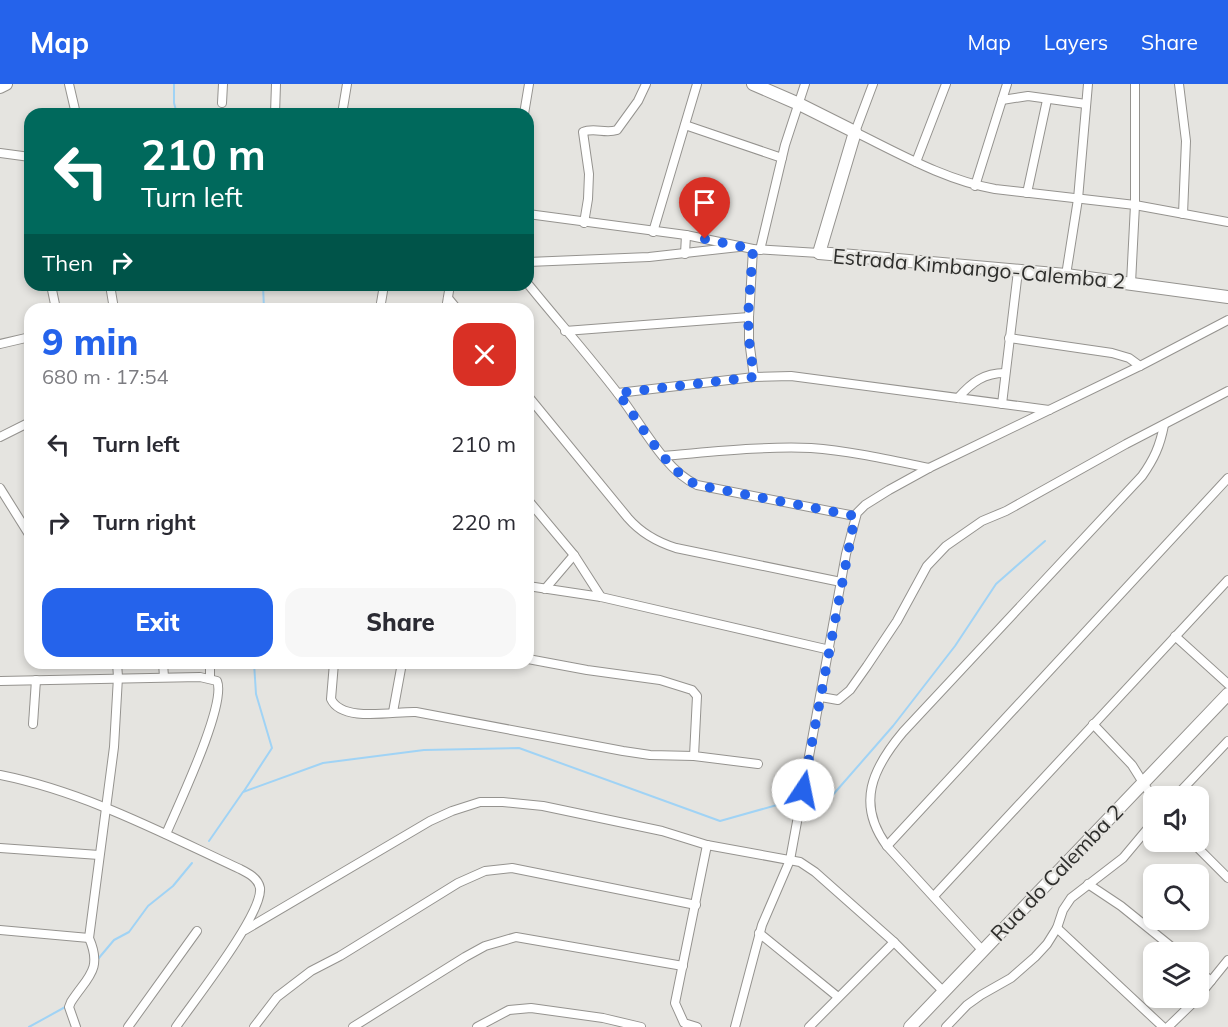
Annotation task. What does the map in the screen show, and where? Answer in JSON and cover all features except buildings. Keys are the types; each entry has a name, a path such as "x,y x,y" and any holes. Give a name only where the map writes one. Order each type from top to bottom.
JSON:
{"main road":[{"path":"0,87 6,84"},
{"path":"753,84 855,132"},
{"name":"Estrada Kimbango-Calemba 2","path":"855,132 819,253 1066,275 1228,297"},
{"name":"Rua do Calemba 2","path":"910,1027 1228,694"}],"street":[{"path":"69,84 75,108"},
{"path":"222,103 223,84"},
{"path":"275,108 276,84"},
{"path":"343,108 347,84"},
{"path":"525,108 529,84"},
{"path":"584,223 589,174 583,132 590,129 609,132 617,130 646,84"},
{"path":"653,232 697,84"},
{"path":"754,377 748,316 757,249 805,84"},
{"path":"873,84 855,132 916,162 975,186 1027,194 1135,205 1228,222"},
{"path":"916,162 946,84"},
{"path":"975,186 1007,84"},
{"path":"1066,275 1077,199 1088,84"},
{"path":"1131,283 1135,205 1135,84"},
{"path":"1179,84 1186,141 1183,214"},
{"path":"1002,100 1028,96 1086,104"},
{"path":"1027,194 1047,99"},
{"path":"686,124 782,158"},
{"path":"0,153 24,158"},
{"path":"534,215 686,236 742,247 819,253"},
{"path":"685,254 686,236"},
{"path":"534,262 685,254 742,247"},
{"path":"1002,404 1018,271"},
{"path":"447,303 449,291"},
{"path":"534,291 618,393 663,456 683,477 697,485 855,516"},
{"path":"448,298 452,303"},
{"path":"565,331 748,316"},
{"path":"735,1027 759,933 770,902 785,876 790,860 855,516 865,505 929,468 1140,366 1228,320"},
{"path":"0,344 24,338"},
{"path":"1010,338 1112,353 1129,358 1140,366"},
{"path":"958,398 980,377 1005,373"},
{"path":"618,393 754,377 791,376 1050,410"},
{"path":"821,697 838,699 850,690 897,621 927,566 946,546 982,521 1006,511 1228,391"},
{"path":"534,403 628,518 655,540 676,548 841,582"},
{"path":"0,437 24,425"},
{"path":"983,951 878,834 870,812 874,781 884,756 903,732 1142,476 1155,458 1164,425"},
{"path":"663,456 739,450 812,448 855,453 929,468"},
{"path":"887,846 1228,478"},
{"path":"0,488 24,526"},
{"path":"534,507 574,555 601,597"},
{"path":"545,589 574,555"},
{"path":"934,896 1228,580"},
{"path":"534,587 601,597 830,650"},
{"path":"1175,636 1228,684"},
{"path":"534,660 660,680 692,690 697,696 694,756"},
{"path":"76,1027 69,1007 93,969 95,951 89,938 114,747 117,669"},
{"path":"164,669 164,677"},
{"path":"210,669 210,678"},
{"path":"333,669 331,687 334,704 348,712 383,715 393,712 416,712 650,755 694,756 758,764"},
{"path":"393,712 401,669"},
{"path":"0,681 164,677 210,678 217,681 219,686 214,709 197,763 166,834"},
{"path":"33,724 36,680"},
{"path":"1093,724 1132,765 1142,784"},
{"path":"1185,786 1228,741"},
{"path":"0,776 54,788 105,808 240,868 254,878 260,888 259,896 245,930 176,1027"},
{"path":"245,930 430,821 480,802 503,802 543,806 662,831 707,845 800,862 815,872 894,942 944,992"},
{"path":"946,1027 974,1000 1024,968 1047,944 1067,904 1079,890 1107,872 1123,858 1143,834"},
{"path":"697,1027 683,1025 675,1003 707,845"},
{"path":"0,848 99,855"},
{"path":"1202,852 1228,878"},
{"path":"254,1027 277,997 311,970 340,956 458,883 485,871 512,868 696,905"},
{"path":"1088,884 1121,906 1166,942"},
{"path":"1057,928 1163,1027"},
{"path":"0,930 89,938"},
{"path":"128,1027 197,931"},
{"path":"759,933 838,997"},
{"path":"353,1027 465,957 485,946 516,937 683,966"},
{"path":"808,1027 894,942"},
{"path":"1209,983 1225,970 1228,960"},
{"path":"477,1027 496,1016 519,1008 603,1018 641,1027"},
{"path":"1168,1027 1187,1008"}],"waterway":[{"path":"174,84 175,108"},
{"path":"263,291 264,303"},
{"path":"814,803 831,797 893,726 955,646 996,584 1045,541"},
{"path":"244,791 272,748 256,694 254,669"},
{"path":"209,841 243,792 323,763 424,750 519,748 720,821 784,803"},
{"path":"98,959 114,940 129,932 148,906 173,886 192,863"},
{"path":"29,1027 67,1006"}],"route":[{"path":"705,239 753,249 748,316 754,377 618,393 663,456 677,472 689,481 697,485 855,516 803,790"}]}
